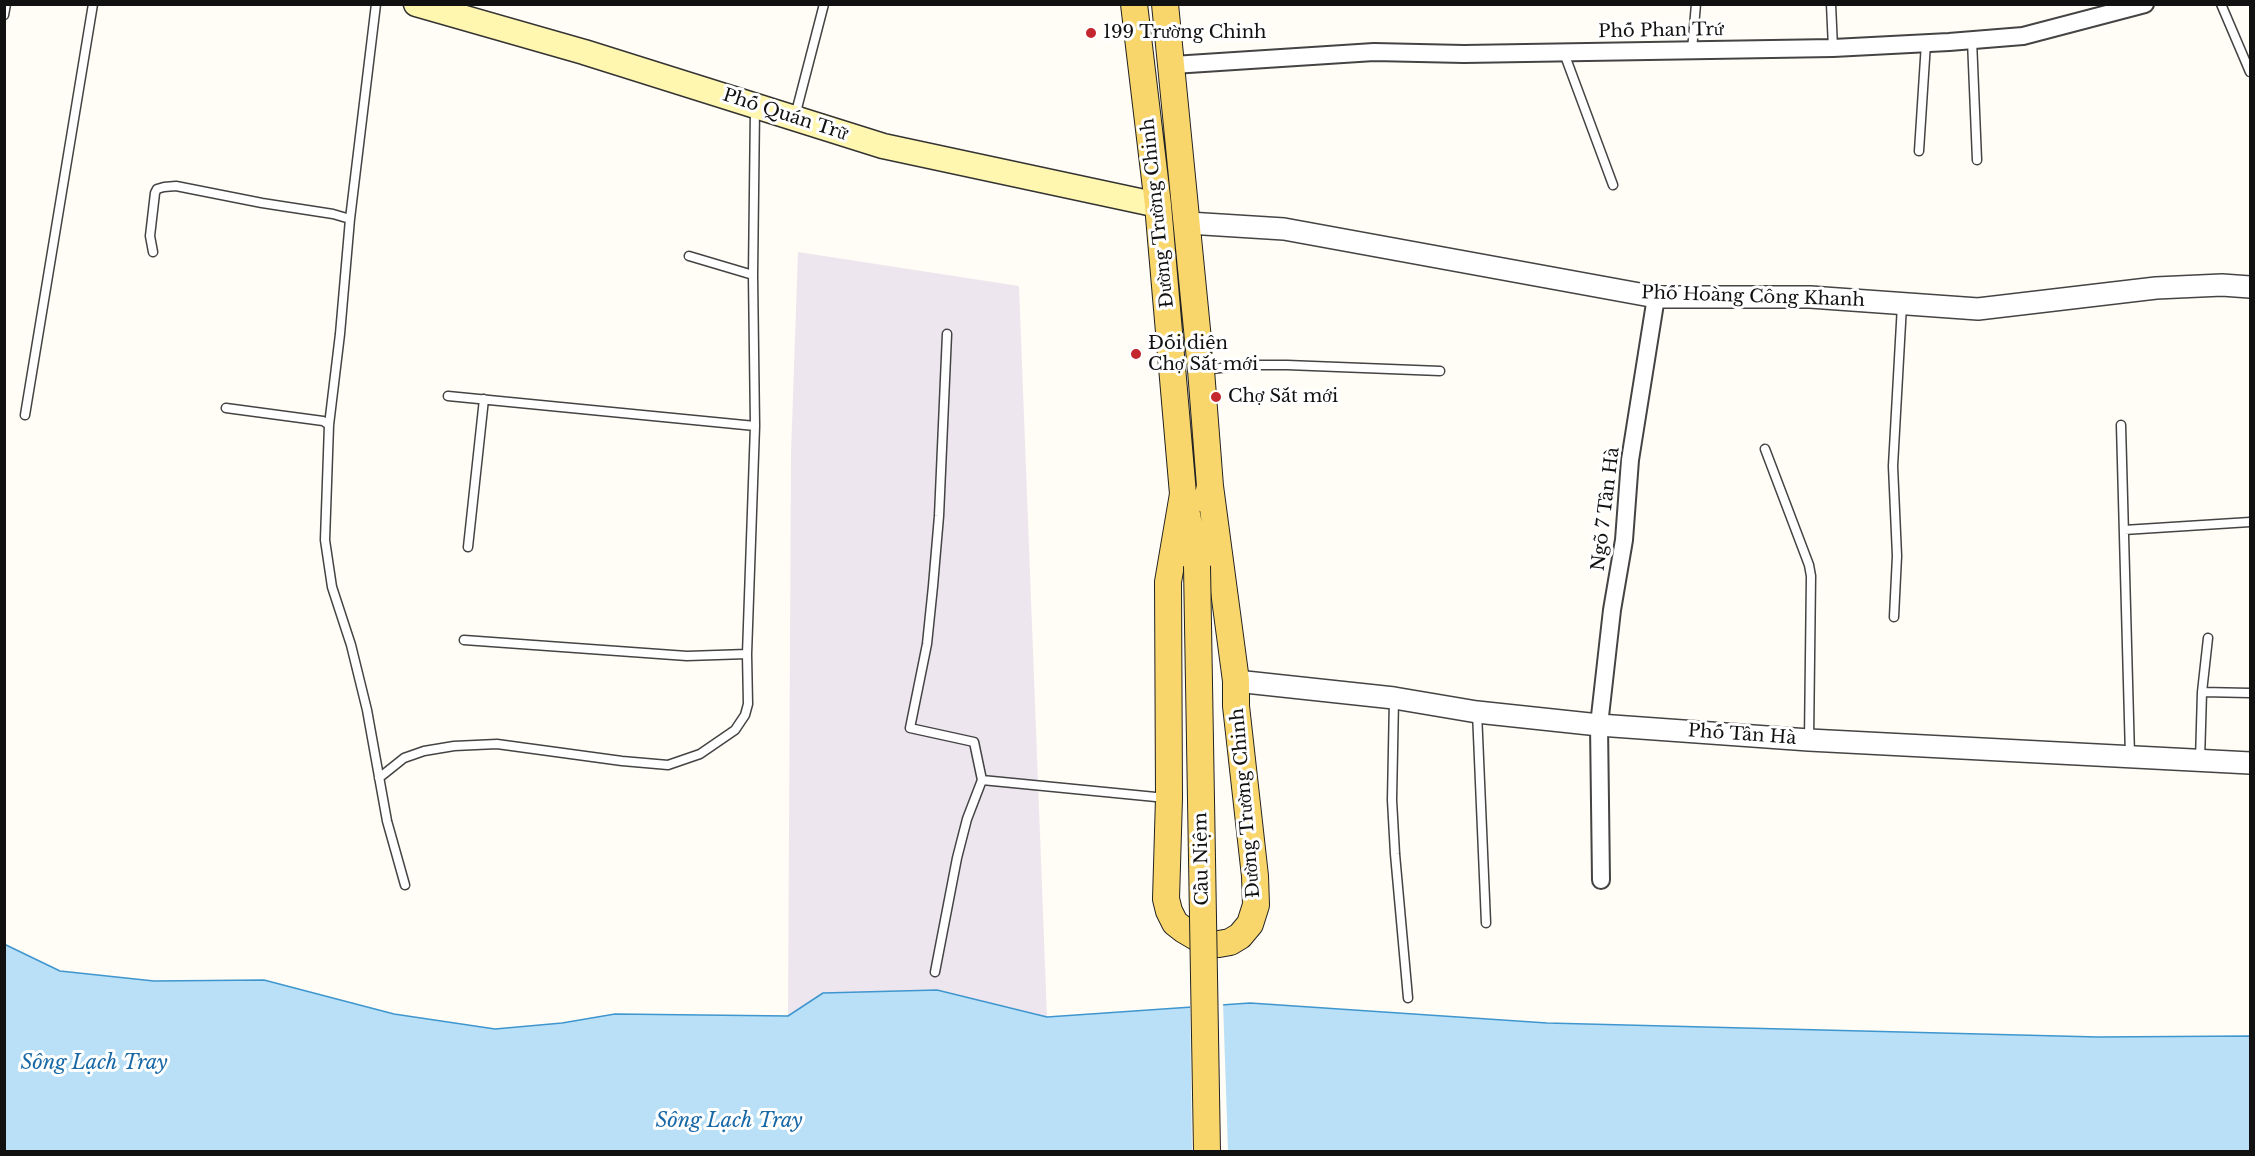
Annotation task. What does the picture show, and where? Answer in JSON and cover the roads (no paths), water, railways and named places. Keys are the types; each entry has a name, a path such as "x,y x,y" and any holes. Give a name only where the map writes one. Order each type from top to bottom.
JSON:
{"main road":[{"name":"Đường Trường Chinh","path":"1134,4 1158,205 1183,494 1197,566"},
{"name":"Đường Trường Chinh","path":"1165,4 1188,223 1210,486 1236,681 1236,706 1255,876 1256,905 1250,924 1240,936 1230,942 1208,944 1200,941 1175,922 1168,911 1166,899 1169,798 1168,582 1183,494"},
{"name":"Phố Quán Trữ","path":"427,6 584,52 883,146 1158,205"},
{"name":"Đường Trường Chinh","path":"1197,566 1210,486"},
{"name":"Cầu Niệm","path":"1197,566 1207,1152"}],"street":[{"name":"Phố Phan Trứ","path":"1173,65 1374,52 1464,54 1833,48 1926,43 2023,36 2088,21 2145,4"},
{"name":"Phố Hoàng Công Khanh","path":"1188,223 1284,229 1656,297 1810,297 1978,309 2157,288 2222,285 2250,287"},
{"name":"Ngõ 7 Tân Hà","path":"1601,880 1599,725 1612,610 1624,540 1630,460 1656,297"},
{"name":"Phố Tân Hà","path":"1236,681 1394,698 1478,712 1599,725 1809,740 2250,763"}],"lane":[{"path":"4,15 6,4"},
{"path":"25,415 93,4"},
{"path":"376,4 350,219 329,425 325,540 332,587 351,645 367,710 395,855 405,885"},
{"path":"794,119 824,4"},
{"path":"1692,50 1696,4"},
{"path":"1831,4 1833,48"},
{"path":"2221,4 2250,72"},
{"path":"1972,40 1977,160"},
{"path":"1919,151 1926,43"},
{"path":"1564,52 1613,186"},
{"path":"379,778 404,758 424,751 454,746 497,744 622,762 668,765 700,754 735,730 745,715 748,704 747,654 754,426 755,105"},
{"path":"153,252 150,236 155,193 157,189 164,187 176,186 350,219"},
{"path":"689,256 753,275"},
{"path":"1894,617 1897,556 1893,466 1902,304"},
{"path":"935,972 957,858 967,819 982,780 974,742 910,728 927,644 933,586 939,516 947,334"},
{"path":"1201,370 1244,365 1308,365 1440,371"},
{"path":"448,396 754,426"},
{"path":"468,547 484,399"},
{"path":"226,408 323,421 329,425"},
{"path":"2121,425 2130,756"},
{"path":"1765,448 1812,576 1809,740"},
{"path":"2124,530 2250,522"},
{"path":"2200,760 2202,692 2208,638"},
{"path":"464,640 687,656 747,654"},
{"path":"2202,692 2250,693"},
{"path":"1394,698 1392,800 1408,998"},
{"path":"1478,712 1486,923"},
{"path":"982,780 1169,798"}],"water":[{"name":"Sông Lạch Tray","path":"4,944 60,971 154,981 264,980 394,1014 495,1029 562,1023 615,1014 788,1016 823,993 937,990 1047,1017 1250,1003 1547,1023 2098,1037 2250,1036 2250,1151 5,1151"}],"place":[{"name":"199 Trường Chinh","path":"1091,33"},
{"name":"Đối diện Chợ Sắt mới","path":"1136,354"},
{"name":"Chợ Sắt mới","path":"1216,397"}]}
